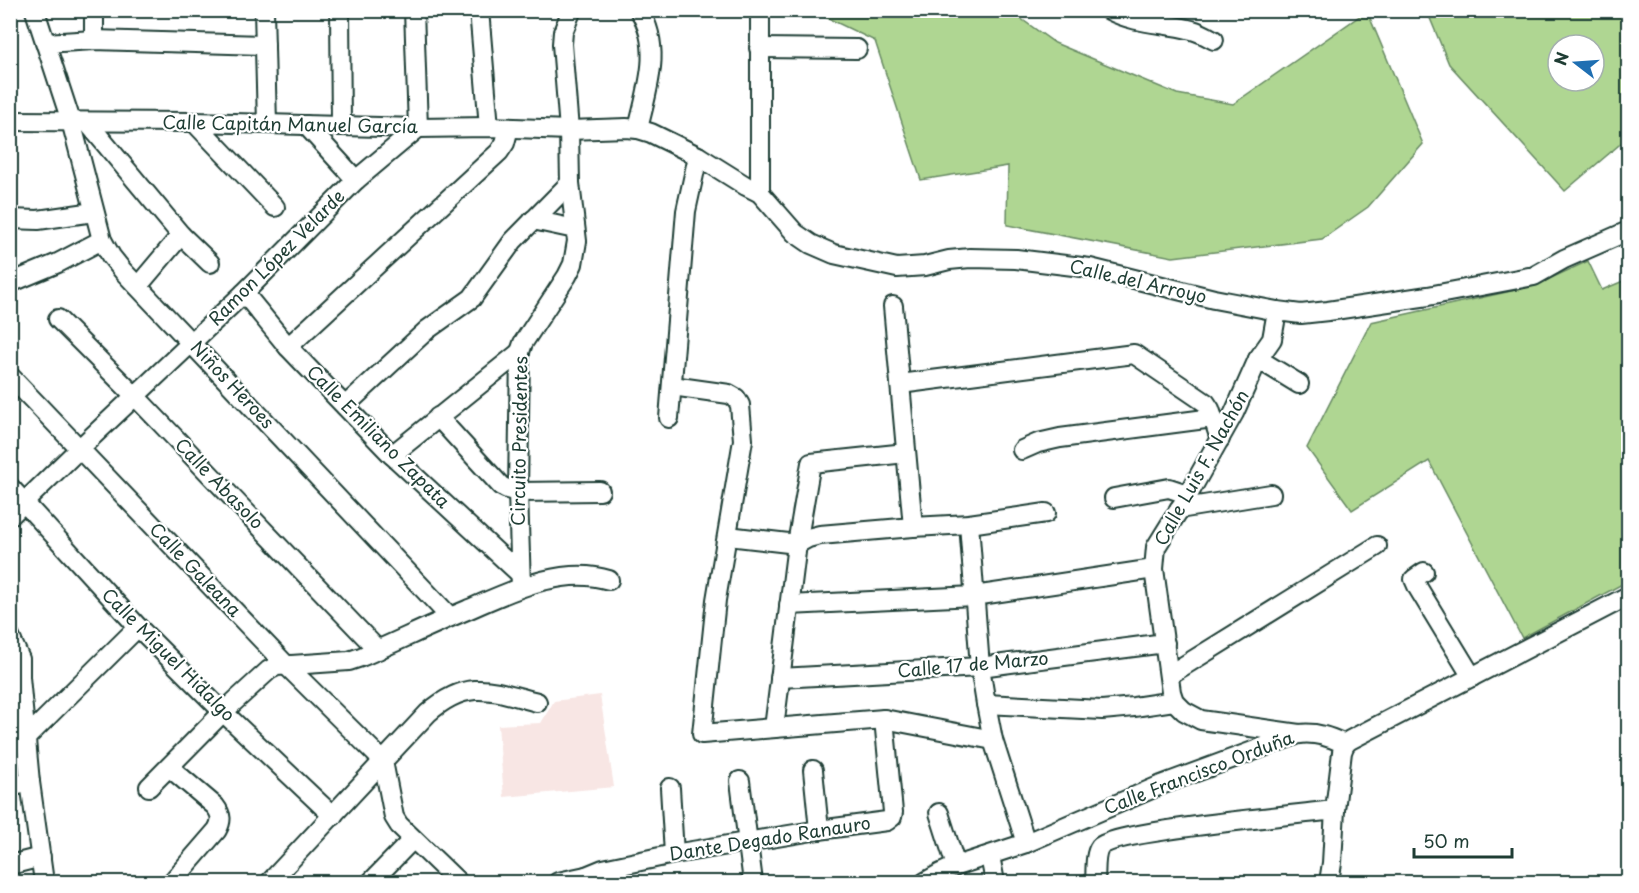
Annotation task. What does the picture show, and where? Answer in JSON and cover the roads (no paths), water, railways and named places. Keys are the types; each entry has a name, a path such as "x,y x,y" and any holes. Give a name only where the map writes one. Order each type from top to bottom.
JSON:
{"street":[{"path":"94,10 94,39"},
{"path":"264,10 267,124"},
{"path":"339,10 341,126"},
{"path":"414,10 418,128"},
{"path":"479,10 489,127"},
{"path":"638,129 653,54 646,21 639,10"},
{"path":"759,10 760,193"},
{"path":"1109,10 1120,16 1148,24 1195,30 1214,40"},
{"name":"Niños Heroes","path":"35,11 45,43 79,121 94,212 102,240 111,256 450,617"},
{"name":"Circuito Presidentes","path":"520,580 519,352 567,276 577,241 570,183 569,130 562,44 563,32 571,12"},
{"path":"45,43 94,39 265,45"},
{"path":"759,48 857,49"},
{"name":"Calle Capitán Manuel García","path":"10,121 194,122 569,130"},
{"path":"79,121 181,235 210,263"},
{"path":"194,122 275,207"},
{"path":"306,125 356,180"},
{"name":"Ramon López Velarde","path":"10,516 244,293 356,180 418,128"},
{"path":"288,347 500,152 509,128"},
{"name":"Calle del Arroyo","path":"569,130 626,128 638,129 651,134 698,156 760,193 795,233 811,244 834,254 897,268 925,266 970,258 1016,259 1090,268 1214,299 1301,314 1428,296 1534,276 1564,259 1629,231"},
{"path":"669,418 686,211 698,156"},
{"path":"345,406 427,330 472,298 513,241 570,183"},
{"path":"10,219 38,220 94,212"},
{"path":"533,220 575,230"},
{"path":"138,286 181,235"},
{"path":"10,283 58,263 102,240"},
{"name":"Calle Emiliano Zapata","path":"244,293 288,347 392,455 520,580"},
{"path":"893,306 913,526"},
{"name":"Calle Luis F. Nachón","path":"1174,701 1154,569 1156,548 1220,440 1258,359 1272,339 1277,311"},
{"name":"Calle Abasolo","path":"58,319 135,396 378,650"},
{"path":"392,455 519,352"},
{"path":"900,384 1134,354 1206,403 1214,418 1220,440"},
{"path":"1258,359 1299,384"},
{"name":"Calle Galeana","path":"10,376 286,665 383,761"},
{"path":"672,386 729,394 736,398 740,405 743,440 716,600 702,734 884,719 993,740"},
{"path":"438,417 501,486 507,489 518,492 600,491"},
{"path":"1022,450 1038,443 1060,438 1214,418"},
{"path":"774,728 797,544 811,463 906,453"},
{"name":"Calle Miguel Hidalgo","path":"10,488 138,627 333,816"},
{"path":"1114,498 1169,488 1181,492 1183,503 1271,494"},
{"path":"728,536 797,544 820,535 913,526 969,524 1046,513"},
{"path":"969,524 980,667 986,704 993,740 1026,843"},
{"path":"1169,675 1377,546"},
{"path":"789,605 974,596 1154,569"},
{"path":"1424,572 1414,579 1418,588 1472,677"},
{"path":"149,787 224,712 269,670 277,666 349,661 450,617 520,580 593,576 609,580"},
{"path":"1329,882 1335,810 1345,744 1629,596"},
{"path":"26,738 138,627"},
{"path":"10,637 20,659 15,679 26,738 44,882"},
{"name":"Calle 17 de Marzo","path":"780,678 980,667 1165,643"},
{"path":"270,882 428,712 442,701 458,693 476,689 490,690 537,702"},
{"path":"986,704 1102,710 1174,701 1184,711 1201,720 1299,734"},
{"name":"Dante Degado Ranauro","path":"558,882 584,879 603,868 674,854 887,821 892,818 893,812 884,719"},
{"name":"Calle Francisco Orduña","path":"925,882 956,866 1026,843 1161,785 1299,734 1327,736 1345,744"},
{"path":"383,761 394,817 399,825 458,882"},
{"path":"169,768 215,806 221,818 217,830 172,882"},
{"path":"813,770 819,830"},
{"path":"740,781 753,882"},
{"path":"10,787 30,782"},
{"path":"670,788 674,854"},
{"path":"1095,882 1097,855 1100,847 1106,842 1149,832 1335,810"},
{"path":"939,813 956,866"},
{"path":"371,882 413,839"},
{"path":"990,856 995,882"},
{"path":"10,866 41,857"}]}
